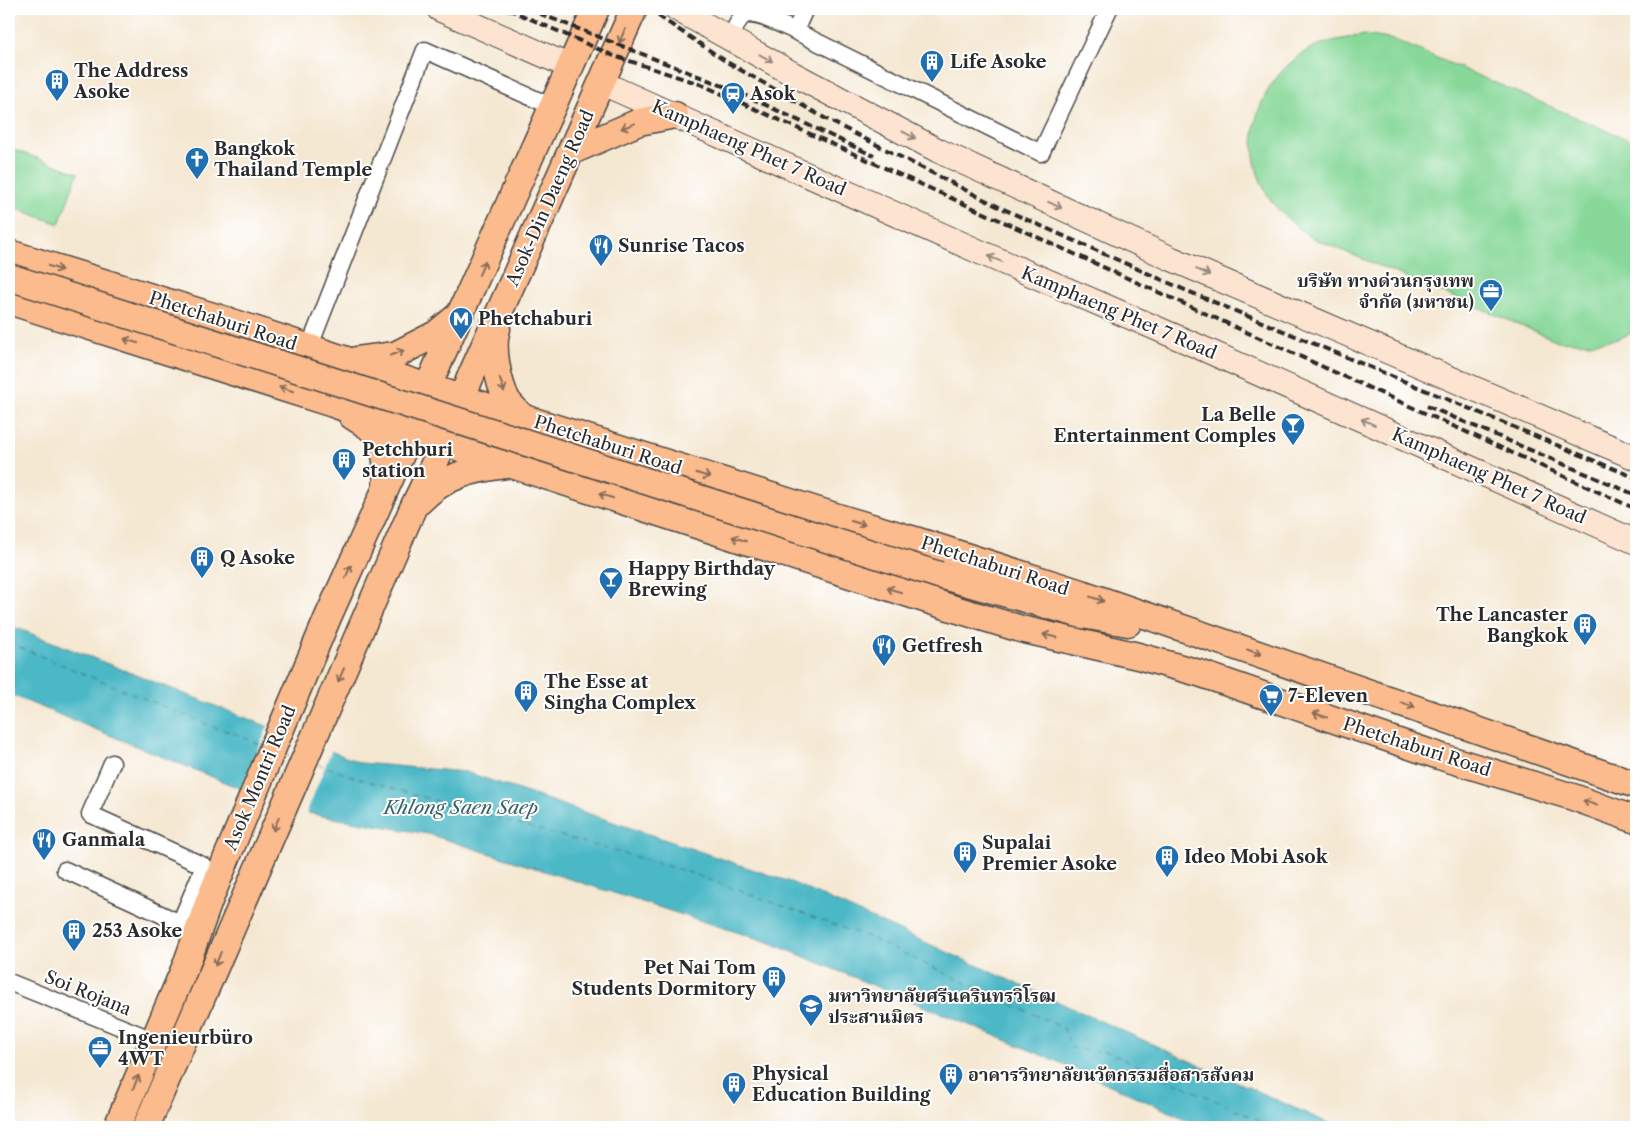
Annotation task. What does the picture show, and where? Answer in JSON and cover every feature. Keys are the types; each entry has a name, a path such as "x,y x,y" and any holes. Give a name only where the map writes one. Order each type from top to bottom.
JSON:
{"main road":[{"name":"Asok-Din Daeng Road","path":"411,431 428,386 596,9"},
{"name":"Asok-Din Daeng Road","path":"444,443 461,398 634,9"},
{"path":"572,151 639,122 676,115"},
{"name":"Phetchaburi Road","path":"9,253 229,321 523,418 844,519 918,540 1208,637 1636,785"},
{"name":"Phetchaburi Road","path":"9,277 939,575 1082,615 1208,637"},
{"path":"505,299 495,334 498,371 508,400 523,418"},
{"name":"Phetchaburi Road","path":"9,301 332,404 444,443 858,579 1021,629 1138,656 1199,673 1439,756 1572,797 1636,820"},
{"path":"349,361 395,355 436,334 462,313"},
{"path":"209,365 225,362 236,356 240,343 237,330 229,321"},
{"path":"332,404 370,427 376,434 385,456 388,470 386,489"},
{"name":"Asok Montri Road","path":"117,1127 153,1040 189,927 209,901 328,617 411,431"},
{"name":"Asok Montri Road","path":"146,1127 413,508 444,443"},
{"path":"652,511 645,504 641,496 642,476 657,464 667,463"},
{"path":"413,508 442,482 473,471 510,464"},
{"name":"Phetchaburi Road","path":"1082,615 1199,673"}],"street":[{"path":"439,9 571,67"},
{"path":"677,9 801,78 957,160 1172,259 1636,458"},
{"path":"795,31 805,9"},
{"path":"731,39 741,18 749,15 762,18 795,31 1041,153 1109,9"},
{"path":"309,348 425,50 553,107"},
{"name":"Kamphaeng Phet 7 Road","path":"602,83 1636,542"},
{"path":"65,870 189,927 204,866 90,814 112,763"},
{"name":"Soi Rojana","path":"9,982 153,1040"}],"green space":[{"path":"1365,35 1395,40 1636,143 1636,331 1618,339 1589,343 1558,341 1310,237 1281,212 1267,194 1258,175 1254,155 1254,135 1257,116 1264,98 1274,81 1287,66 1309,49 1324,43"},
{"path":"9,148 78,173 59,224 9,206"}],"water":[{"name":"Khlong Saen Saep","path":"9,625 361,763 466,772 793,883 1337,1127 1203,1127 1068,1066 771,943 428,834 308,813 229,784 9,694"}],"pier":[{"path":"269,724 332,749 306,814 241,791"}],"ferry route":[{"path":"9,643 261,745"},
{"path":"284,753 292,756"},
{"path":"317,764 363,780 685,871 868,937 1063,1028 1071,1048 1108,1052 1274,1127"}],"railway":[{"path":"508,9 614,56 700,84 1636,509"},
{"path":"528,9 736,91 874,156"},
{"path":"648,9 727,62 828,120 1001,208 1185,290 1636,478"},
{"path":"1427,406 1636,495"}],"place":[{"name":"Life Asoke","path":"932,83"},
{"name":"The Address Asoke","path":"57,102"},
{"name":"Asok","path":"733,115"},
{"name":"Bangkok Thailand Temple","path":"197,180"},
{"name":"Sunrise Tacos","path":"601,267"},
{"name":"บริษัท ทางด่วนกรุงเทพ จำกัด (มหาชน)","path":"1491,312"},
{"name":"Phetchaburi","path":"461,340"},
{"name":"La Belle Entertainment Comples","path":"1293,446"},
{"name":"Petchburi station","path":"344,481"},
{"name":"Q Asoke","path":"202,579"},
{"name":"Happy Birthday Brewing","path":"611,600"},
{"name":"The Lancaster Bangkok","path":"1585,646"},
{"name":"Getfresh","path":"884,667"},
{"name":"The Esse at Singha Complex","path":"526,713"},
{"name":"7-Eleven","path":"1271,717"},
{"name":"Ganmala","path":"44,861"},
{"name":"Supalai Premier Asoke","path":"965,874"},
{"name":"Ideo Mobi Asok","path":"1167,878"},
{"name":"253 Asoke","path":"74,952"},
{"name":"Pet Nai Tom Students Dormitory","path":"774,999"},
{"name":"มหาวิทยาลัยศรีนครินทรวิโรฒ ประสานมิตร","path":"811,1027"},
{"name":"Ingenieurbüro 4WT","path":"100,1069"},
{"name":"อาคารวิทยาลัยนวัตกรรมสื่อสารสังคม","path":"951,1096"},
{"name":"Physical Education Building","path":"734,1105"}]}
